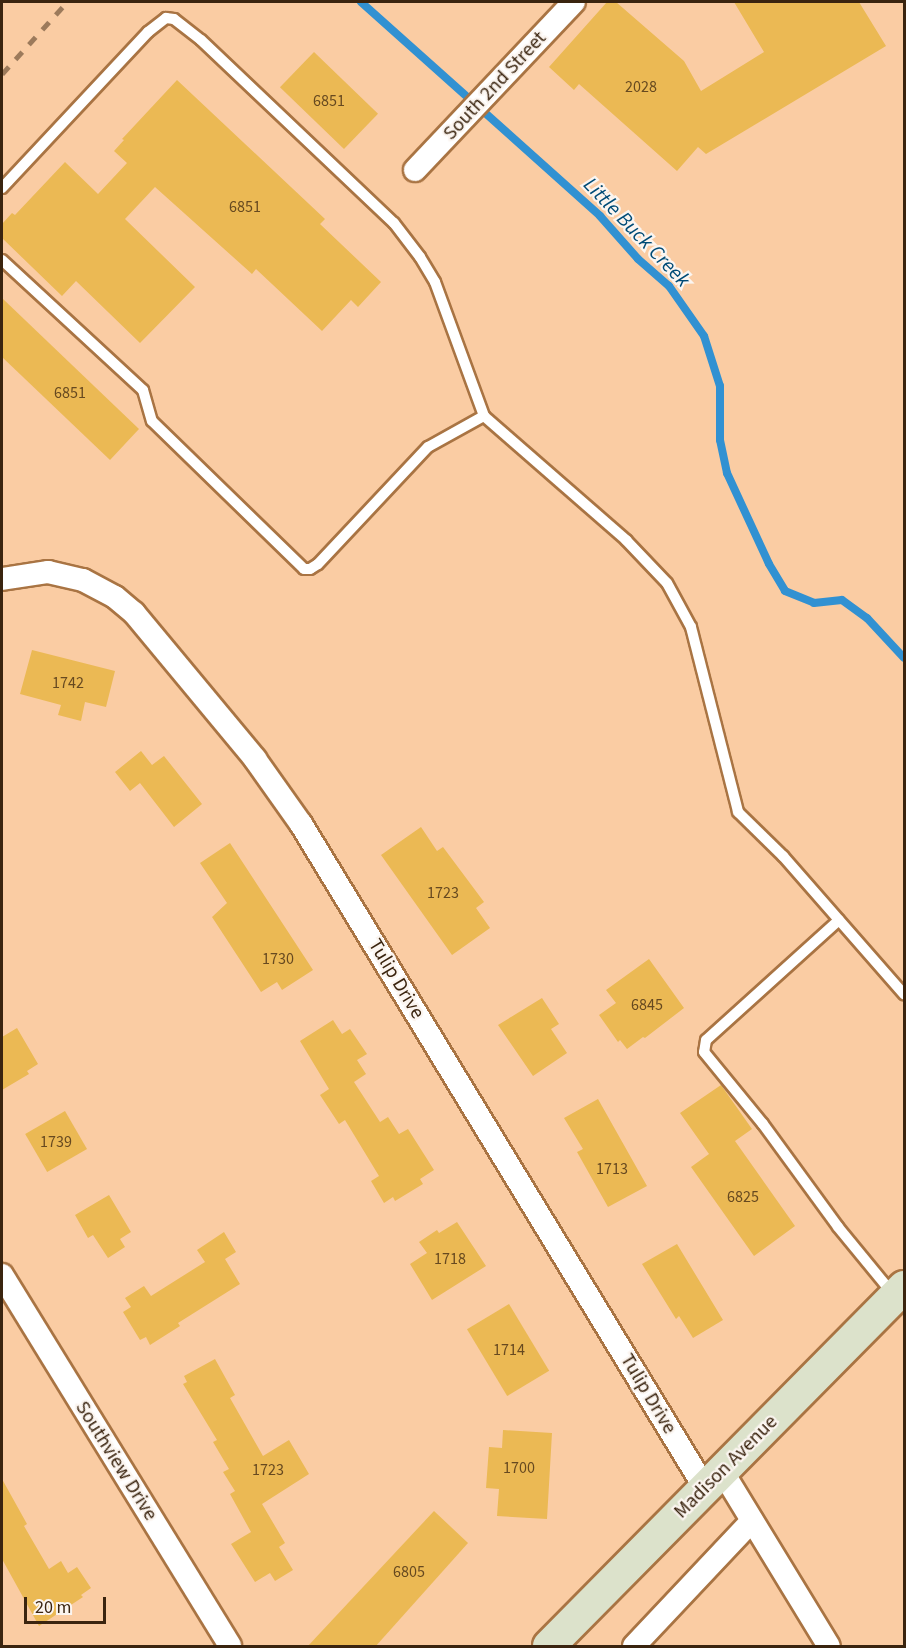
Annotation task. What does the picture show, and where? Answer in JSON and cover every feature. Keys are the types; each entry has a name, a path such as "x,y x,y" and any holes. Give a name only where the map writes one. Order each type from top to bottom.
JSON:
{"main road":[{"name":"Madison Avenue","path":"549,1647 900,1292"}],"street":[{"name":"South 2nd Street","path":"415,170 574,2"},
{"name":"Tulip Drive","path":"2,579 48,572 83,580 115,597 134,613 255,759 301,824 714,1480 752,1521 829,1647"},
{"name":"Southview Drive","path":"2,1275 230,1647"},
{"path":"634,1647 752,1521"}],"lane":[{"path":"2,188 148,32 166,18 174,19 201,40 400,232 435,282 484,416 626,540 667,583 691,627 738,812 783,856 904,994"},
{"path":"2,260 143,390 152,421 304,569 310,569 318,564 428,447 484,416"},
{"path":"839,920 706,1040 704,1052 763,1124 838,1227 900,1292"}],"building":[{"path":"607,2 616,2 684,61 701,91 764,52 734,2 859,2 886,46 706,154 698,147 677,171 579,84 574,90 549,67"},
{"path":"314,52 378,114 344,149 280,87"},
{"path":"177,80 325,219 320,224 381,282 358,307 351,300 322,331 256,269 252,274 155,187 125,219 195,287 140,343 76,281 62,296 2,238 2,224 12,213 15,215 65,162 98,194 127,163 114,151 124,140 122,139"},
{"path":"2,298 139,429 110,460 2,357"},
{"path":"32,650 115,671 106,707 85,702 81,721 58,715 61,705 20,694"},
{"path":"141,751 152,765 164,756 202,804 174,827 140,783 130,791 115,772"},
{"path":"421,827 437,851 443,847 484,902 476,908 490,928 452,955 381,855"},
{"path":"230,843 313,970 282,990 277,982 261,992 212,917 227,903 200,863"},
{"path":"649,959 684,1008 627,1049 620,1040 618,1042 599,1015 616,1003 606,990"},
{"path":"542,998 559,1024 551,1029 567,1053 533,1076 498,1025"},
{"path":"333,1020 342,1034 350,1029 367,1054 357,1060 366,1074 354,1082 380,1122 388,1117 399,1134 408,1129 434,1170 420,1179 423,1184 395,1201 393,1197 384,1203 371,1181 379,1176 345,1120 339,1124 320,1095 329,1089 300,1041"},
{"path":"17,1028 38,1064 27,1071 29,1074 2,1090 2,1037"},
{"path":"721,1085 752,1129 735,1141 795,1226 754,1256 691,1167 709,1154 680,1113"},
{"path":"598,1099 647,1186 608,1207 577,1152 583,1149 564,1118"},
{"path":"65,1111 87,1149 47,1172 25,1134"},
{"path":"109,1195 131,1232 120,1239 125,1247 108,1258 93,1235 88,1238 75,1215"},
{"path":"457,1222 486,1266 432,1300 410,1264 427,1253 419,1242 437,1230 439,1233"},
{"path":"224,1232 236,1252 225,1259 240,1284 178,1323 180,1326 150,1345 146,1337 140,1340 123,1312 131,1307 125,1298 144,1286 151,1296 205,1262 197,1250"},
{"path":"677,1244 723,1320 693,1338 679,1316 676,1319 642,1264"},
{"path":"509,1304 549,1371 507,1396 467,1329"},
{"path":"215,1359 235,1395 230,1398 263,1456 289,1440 309,1474 262,1504 285,1543 279,1547 293,1570 275,1581 270,1573 255,1582 231,1544 251,1532 230,1494 235,1491 223,1472 229,1469 213,1442 217,1440 183,1384 187,1382 184,1376"},
{"path":"503,1430 552,1433 547,1519 497,1516 499,1489 486,1488 489,1447 502,1448"},
{"path":"2,1479 27,1524 24,1526 49,1569 61,1561 68,1573 77,1567 91,1588 81,1595 83,1597 39,1626 2,1559"},
{"path":"434,1511 468,1543 375,1647 307,1647"}],"waterway":[{"name":"Little Buck Creek","path":"361,2 600,216 638,259 669,286 704,336 720,386 720,440 727,473 769,564 785,591 814,603 842,600 867,618 904,658"}],"railway":[{"path":"2,74 67,2"}]}
